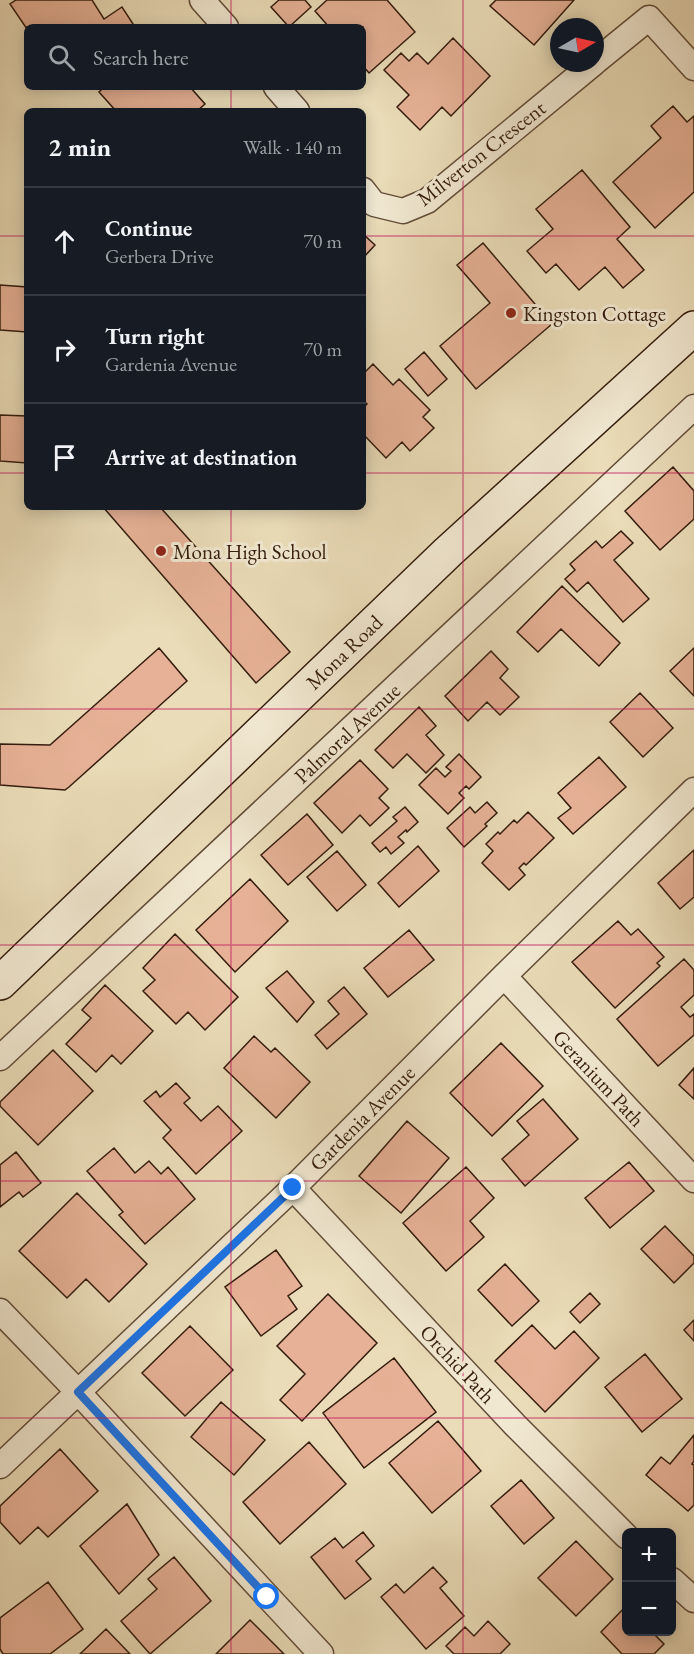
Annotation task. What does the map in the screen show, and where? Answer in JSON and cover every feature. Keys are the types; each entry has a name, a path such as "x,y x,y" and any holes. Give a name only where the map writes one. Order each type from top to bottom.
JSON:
{"street":[{"path":"202,0 223,24"},
{"path":"647,9 694,68"},
{"name":"Milverton Crescent","path":"604,54 647,9"},
{"name":"Milverton Crescent","path":"366,194 374,204 404,211 427,201 584,72"},
{"path":"279,90 294,108"},
{"name":"Mona Road","path":"0,983 448,552 694,328"},
{"name":"Palmoral Avenue","path":"0,1058 694,407"},
{"name":"Gardenia Avenue","path":"0,1466 293,1188 504,976 694,790"},
{"name":"Geranium Path","path":"504,976 694,1180"},
{"name":"Orchid Path","path":"293,1188 515,1425 622,1531"},
{"path":"0,1311 321,1654"},
{"path":"674,1582 694,1600"}],"building":[{"path":"16,0 92,0 104,19 122,7 133,24 24,25 10,4"},
{"path":"279,0 305,0 311,7 292,24 286,24 271,7"},
{"path":"327,0 387,0 415,32 369,73 366,70 366,24 326,24 315,11"},
{"path":"496,0 574,0 558,18 550,18 550,27 534,45 490,6"},
{"path":"453,38 490,76 451,116 442,107 420,130 397,107 409,95 384,70 401,53 409,61 417,53 428,64"},
{"path":"101,90 193,90 205,104 200,108 113,108 99,92"},
{"path":"673,106 687,122 694,116 694,192 655,228 613,182 661,138 651,126"},
{"path":"582,170 630,227 617,239 644,270 623,288 605,267 579,290 556,264 546,273 527,251 553,229 536,209"},
{"path":"366,237 375,245 366,255"},
{"name":"Kingston Cottage","path":"483,243 552,324 476,389 440,346 490,303 457,265"},
{"path":"0,285 24,287 24,332 0,330"},
{"path":"424,352 447,379 428,396 405,369"},
{"path":"373,364 393,385 399,379 430,410 423,417 434,428 410,451 402,442 386,458 366,437 366,371"},
{"path":"0,415 24,416 24,463 0,461"},
{"path":"673,467 694,491 694,519 660,550 625,511"},
{"path":"106,510 163,510 290,652 256,683"},
{"path":"621,531 633,543 614,560 649,599 623,622 588,582 577,592 565,579 575,570 570,564 596,541 602,548"},
{"path":"562,586 620,643 599,666 561,629 538,652 517,632"},
{"path":"159,648 187,681 69,787 65,790 0,785 0,744 50,745"},
{"path":"694,648 694,696 670,671"},
{"path":"491,651 508,669 500,678 519,697 500,715 487,702 468,721 445,696"},
{"path":"640,693 673,728 643,757 610,722"},
{"path":"419,707 436,726 426,735 444,755 426,773 407,754 393,768 375,750"},
{"path":"459,754 481,777 469,789 466,786 459,793 464,798 448,814 419,785 436,768 445,777 451,771 446,767"},
{"path":"599,757 626,787 573,834 558,818 571,808 558,793"},
{"path":"360,760 388,789 379,798 389,808 370,826 360,815 342,833 314,803"},
{"path":"487,802 497,813 485,824 487,826 464,847 447,828 470,807 475,813"},
{"path":"405,807 418,822 398,837 404,843 391,854 386,847 380,852 372,843 397,821 393,817"},
{"path":"528,812 554,838 526,865 524,863 519,868 525,875 509,890 482,863 493,851 486,844 498,832 500,834 514,820 517,823"},
{"path":"307,814 333,845 288,885 261,855"},
{"path":"418,846 439,871 399,907 378,883"},
{"path":"694,850 694,897 680,909 658,883"},
{"path":"337,851 366,885 337,911 307,877"},
{"path":"250,879 288,921 235,972 196,930"},
{"path":"618,921 631,935 638,929 664,957 657,963 660,966 615,1008 572,962"},
{"path":"409,930 434,960 388,997 364,968"},
{"path":"175,934 238,997 205,1030 188,1012 176,1024 143,991 155,980 143,968"},
{"path":"684,959 694,970 694,995 681,1007 690,1017 694,1014 694,1035 658,1066 617,1019"},
{"path":"287,971 314,1002 297,1022 266,988"},
{"path":"105,985 153,1031 121,1064 112,1055 96,1072 66,1044 91,1018 82,1010"},
{"path":"344,987 367,1014 327,1049 315,1035 339,1014 328,1001"},
{"path":"254,1036 271,1052 275,1048 310,1082 276,1118 224,1068"},
{"path":"501,1043 543,1086 492,1136 450,1093"},
{"path":"53,1050 93,1091 38,1145 0,1106 0,1102"},
{"path":"694,1068 694,1099 679,1085"},
{"path":"176,1083 190,1098 184,1103 201,1121 218,1106 242,1131 196,1174 163,1138 171,1130 144,1101 156,1091 160,1097"},
{"path":"543,1099 578,1139 525,1186 502,1159 529,1135 517,1121"},
{"path":"407,1121 449,1158 401,1213 359,1176"},
{"path":"114,1148 135,1173 149,1161 161,1174 168,1167 195,1199 145,1244 119,1215 123,1212 87,1171"},
{"path":"16,1152 41,1183 23,1197 19,1192 0,1207 0,1165"},
{"path":"629,1162 654,1191 610,1228 585,1198"},
{"path":"466,1167 494,1198 470,1221 484,1237 446,1271 403,1223"},
{"path":"77,1193 147,1264 109,1302 86,1279 67,1298 19,1251"},
{"path":"665,1226 694,1256 694,1263 674,1283 641,1249"},
{"path":"276,1250 302,1286 288,1296 297,1309 261,1336 225,1287"},
{"path":"505,1264 539,1301 512,1326 478,1290"},
{"path":"590,1293 600,1304 580,1323 570,1312"},
{"path":"328,1294 377,1343 302,1421 280,1400 305,1374 277,1346"},
{"path":"694,1320 694,1341 684,1330"},
{"path":"532,1325 555,1349 574,1331 599,1358 545,1412 495,1361"},
{"path":"190,1326 233,1370 185,1416 142,1373"},
{"path":"645,1354 682,1399 642,1432 605,1387"},
{"path":"394,1358 436,1412 364,1468 323,1413"},
{"path":"221,1402 265,1440 234,1475 191,1437"},
{"path":"438,1421 481,1471 432,1513 389,1463"},
{"path":"694,1435 692,1464 694,1465 694,1505 688,1511 646,1475 661,1457 670,1464"},
{"path":"309,1442 346,1484 280,1544 243,1502"},
{"path":"60,1449 98,1491 48,1537 38,1527 20,1544 0,1522 0,1506"},
{"path":"521,1480 554,1518 524,1544 491,1506"},
{"path":"127,1504 159,1555 119,1594 80,1546"},
{"path":"363,1532 374,1546 356,1561 371,1579 345,1599 311,1557 335,1538 343,1548"},
{"path":"576,1541 613,1579 576,1616 538,1578"},
{"path":"174,1557 211,1601 150,1654 121,1621 157,1589 148,1579"},
{"path":"433,1567 447,1582 440,1588 464,1616 426,1649 381,1597 396,1584 404,1593"},
{"path":"48,1582 83,1629 50,1654 3,1654 0,1649 0,1618"},
{"path":"622,1610 622,1636 656,1636 664,1644 654,1654 622,1654 601,1632"},
{"path":"250,1620 284,1654 216,1654"},
{"path":"488,1621 510,1644 500,1654 454,1654 446,1646 465,1627 474,1636"},
{"path":"106,1629 130,1654 80,1654"}],"place":[{"name":"Kingston Cottage","path":"511,313"},
{"name":"Mona High School","path":"161,551"}],"route":[{"path":"267,1597 78,1392 293,1188"}]}
